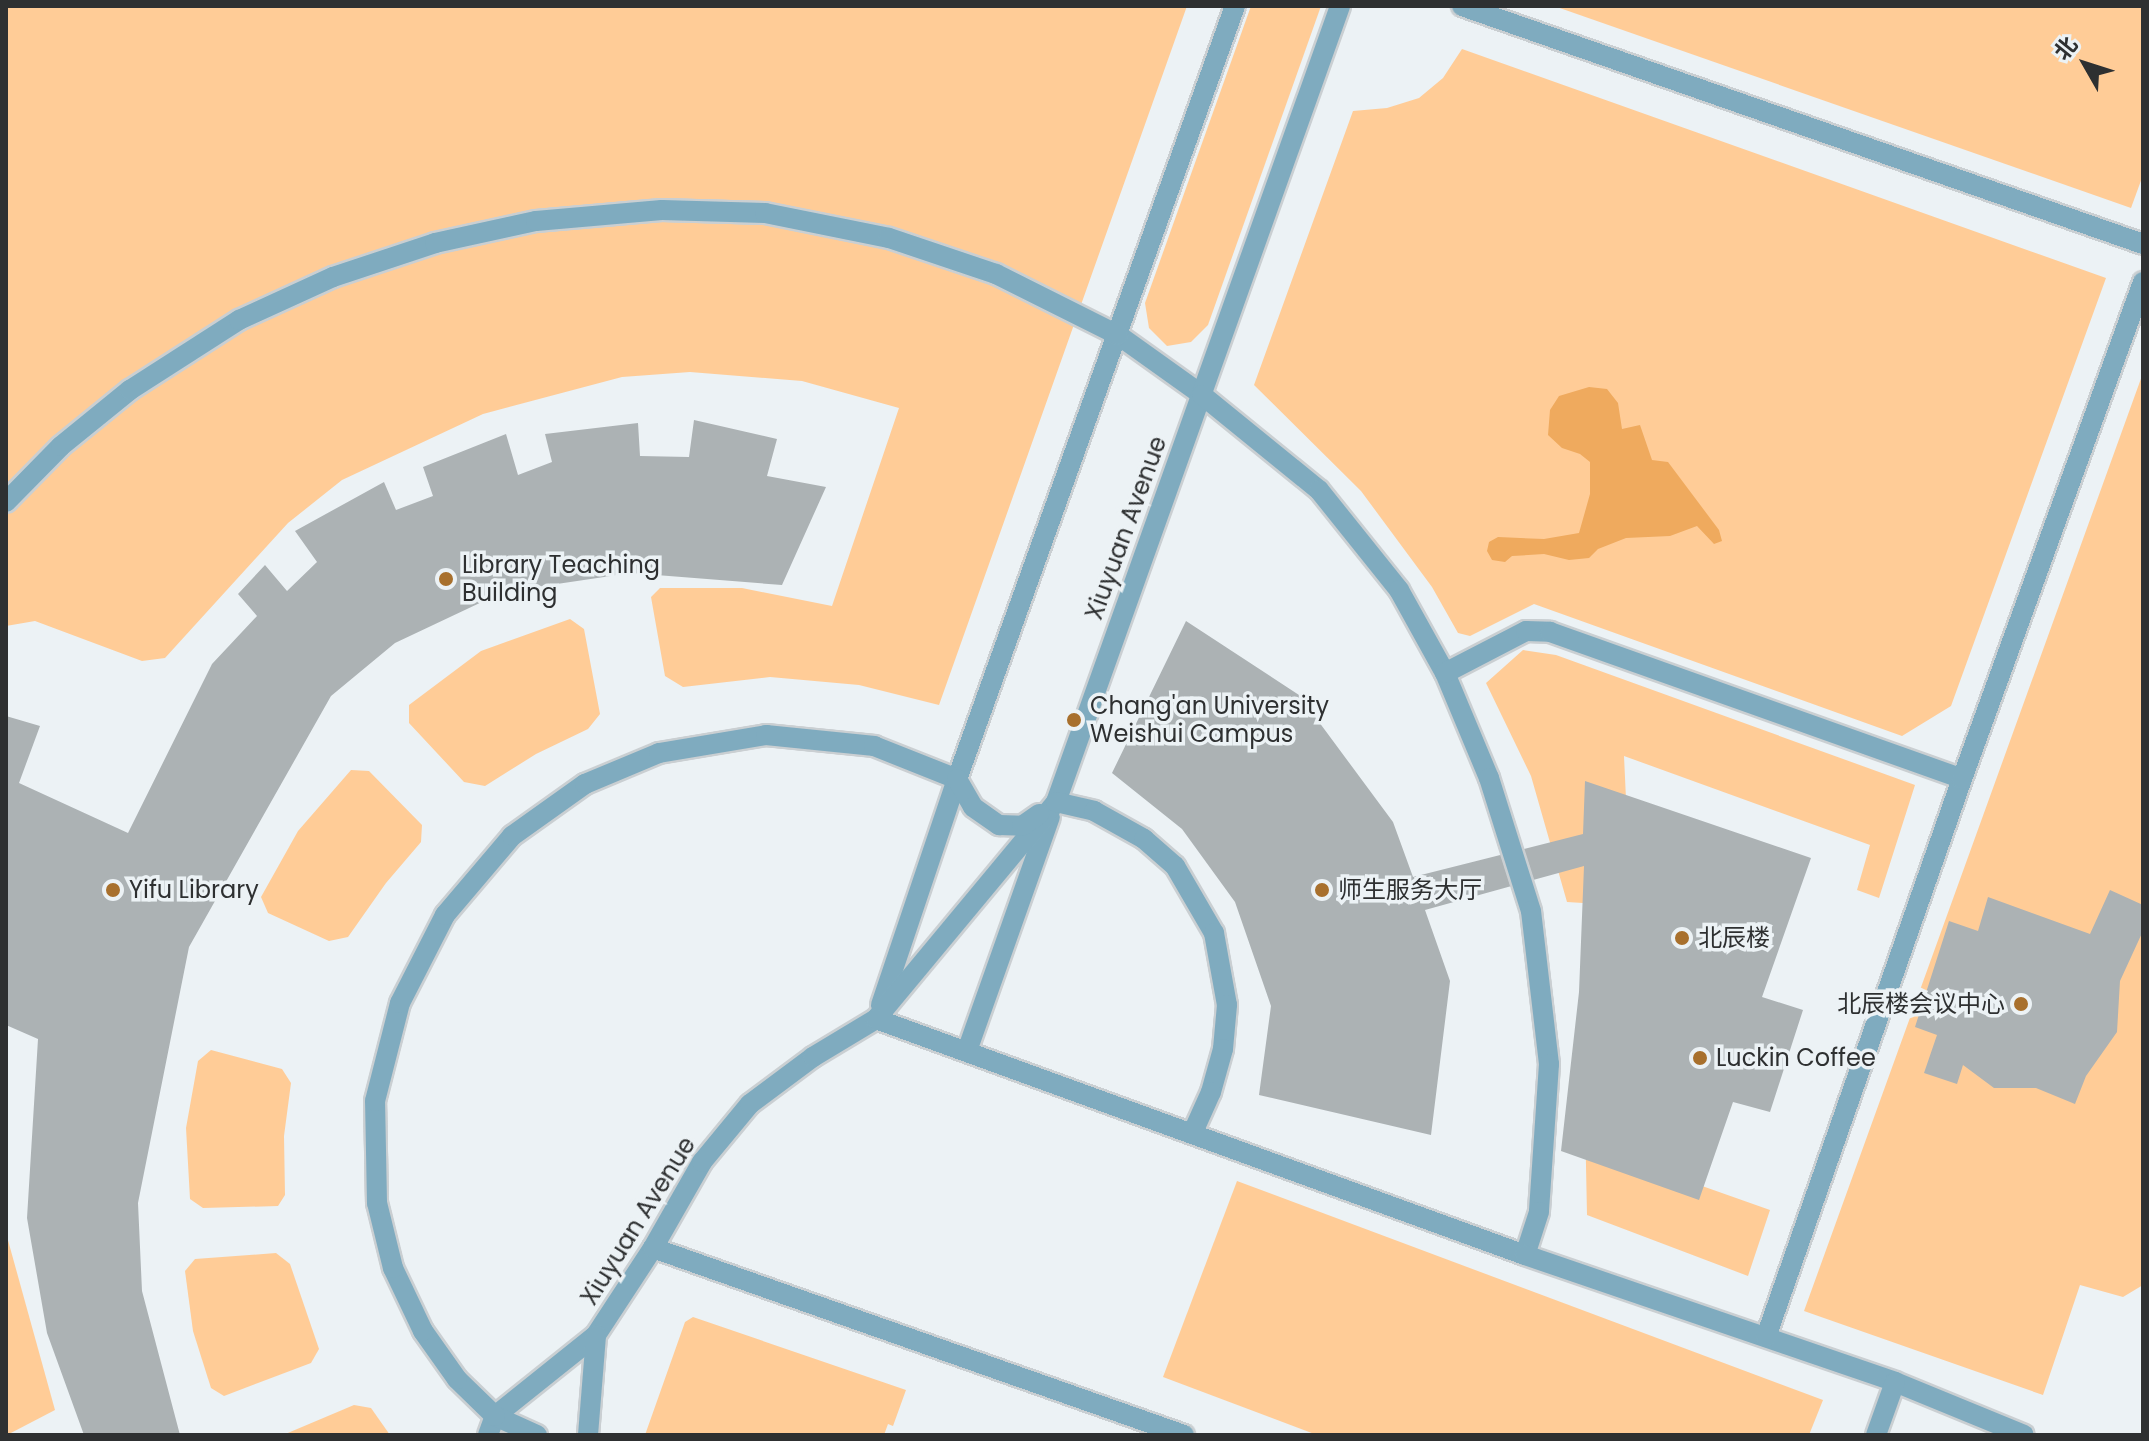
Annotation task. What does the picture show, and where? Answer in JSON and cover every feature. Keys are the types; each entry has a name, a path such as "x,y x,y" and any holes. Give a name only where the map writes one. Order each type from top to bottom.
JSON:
{"street":[{"path":"1235,6 957,779 876,1019 1525,1255 1895,1382 2024,1435"},
{"name":"Xiuyuan Avenue","path":"492,1425 596,1335 653,1248 702,1162 750,1104 813,1057 876,1019 1056,802 1340,6"},
{"path":"1462,6 2143,244"},
{"path":"6,502 61,446 130,390 239,320 333,277 435,243 536,221 662,210 780,216 889,238 996,274 1118,335 1202,395 1319,490 1399,590 1445,673 1489,778 1531,911 1549,1064 1539,1212 1525,1255"},
{"path":"1766,1337 1962,779 2143,282"},
{"path":"1445,673 1526,631 1550,632 1962,779"},
{"path":"537,1435 492,1425 423,1331 393,1268 377,1203 375,1101 400,1003 445,915 512,836 585,784 659,753 766,735 874,746 957,779 973,807 999,825 1022,826 1056,802 1094,811 1144,839 1175,866 1214,933 1227,1005 1223,1049 1211,1092 1193,1132"},
{"path":"967,1051 1056,802"},
{"path":"653,1248 1184,1435"},
{"name":"Xiuyuan Avenue","path":"588,1435 596,1335"},
{"path":"1876,1435 1895,1382"}],"shaded area":[{"path":"6,6 1187,6 939,705 859,685 770,677 683,687 665,676 651,597 660,588 742,588 832,606 899,408 802,381 690,372 622,377 483,414 342,480 288,523 165,658 142,661 35,621 6,626"},
{"path":"1251,6 1321,6 1208,325 1191,342 1167,346 1149,328 1145,303"},
{"path":"1554,6 2143,6 2143,175 2131,208"},
{"path":"1462,49 2106,278 1951,706 1902,736 1534,604 1470,636 1458,633 1432,587 1361,491 1254,385 1353,111 1387,108 1419,98 1443,78"},
{"path":"2143,373 2143,1285 2123,1297 2080,1285 2043,1395 1804,1311"},
{"path":"1589,387 1607,389 1618,403 1622,429 1640,425 1652,460 1668,462 1719,530 1722,541 1714,544 1697,526 1670,536 1626,538 1598,549 1589,558 1569,560 1544,554 1512,556 1505,562 1492,560 1487,551 1489,542 1498,537 1544,539 1579,533 1590,494 1590,462 1580,454 1562,448 1548,435 1550,410 1559,396"},
{"path":"570,619 584,629 600,714 588,729 536,754 485,786 464,782 409,723 409,705 481,651"},
{"path":"1523,650 1556,655 1915,785 1879,898 1857,890 1870,845 1624,756 1631,906 1567,902 1531,776 1486,683"},
{"path":"351,770 369,771 422,825 421,842 386,883 348,937 329,941 268,913 261,897 298,831"},
{"path":"211,1050 282,1069 291,1083 284,1136 285,1195 278,1206 203,1208 190,1199 186,1128 198,1061"},
{"path":"1585,1117 1654,1169 1770,1210 1748,1276 1587,1215"},
{"path":"1237,1181 1823,1400 1809,1435 1317,1435 1163,1377"},
{"path":"6,1233 55,1410 7,1435 6,1435"},
{"path":"276,1253 290,1264 319,1349 311,1363 224,1396 211,1388 193,1331 185,1271 195,1259"},
{"path":"693,1317 906,1390 893,1426 888,1424 884,1435 645,1435 685,1322"},
{"path":"354,1405 371,1408 390,1435 283,1435"}],"building":[{"path":"694,420 777,439 767,476 826,487 782,585 631,573 503,592 395,643 331,696 189,947 138,1203 142,1291 180,1435 84,1435 47,1333 27,1218 38,1039 6,1025 6,716 40,726 19,783 128,833 212,664 257,616 238,594 265,565 287,591 317,562 295,531 384,482 396,510 433,496 423,467 506,434 518,475 552,462 545,434 638,423 640,456 689,457"},
{"path":"1186,621 1299,695 1393,822 1413,877 1583,834 1585,781 1811,858 1762,997 1803,1010 1770,1112 1733,1102 1699,1200 1561,1151 1579,992 1584,866 1425,910 1450,981 1431,1135 1259,1095 1271,1006 1235,902 1182,829 1112,773"},
{"name":"北辰楼会议中心","path":"2110,890 2143,905 2143,931 2120,981 2117,1032 2086,1076 2075,1104 2036,1088 1994,1088 1963,1065 1957,1084 1924,1073 1937,1035 1915,1027 1949,921 1978,931 1988,897 2090,934"}],"place":[{"name":"Library Teaching Building","path":"446,579"},
{"name":"Chang'an University Weishui Campus","path":"1074,720"},
{"name":"Yifu Library","path":"113,890"},
{"name":"师生服务大厅","path":"1322,890"},
{"name":"北辰楼","path":"1682,938"},
{"name":"北辰楼会议中心","path":"2021,1004"},
{"name":"Luckin Coffee","path":"1700,1058"}]}
